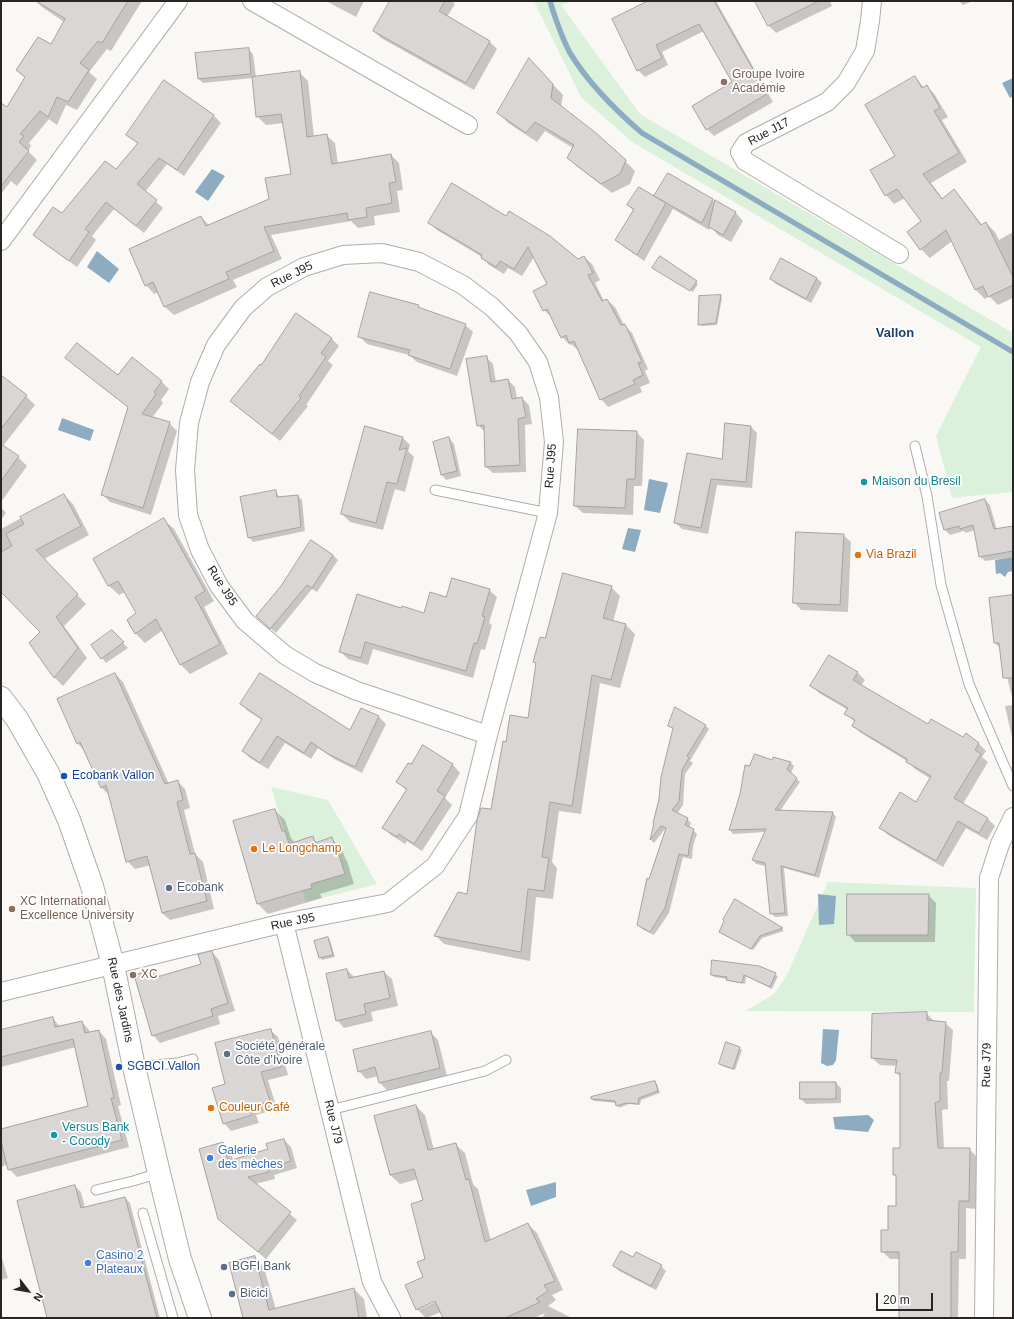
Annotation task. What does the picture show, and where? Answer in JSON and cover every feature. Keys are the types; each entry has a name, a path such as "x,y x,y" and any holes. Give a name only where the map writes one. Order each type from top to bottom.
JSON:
{"main road":[{"name":"Rue des Jardins","path":"1,698 17,719 48,773 69,820 92,886 113,965 134,1068 180,1258 200,1318"}],"street":[{"path":"1,241 178,1"},
{"path":"252,1 468,125"},
{"name":"Rue J17","path":"872,1 865,51 846,83 827,102 746,143 740,152 745,161 900,254"},
{"name":"Rue J95","path":"1,992 284,924 388,903 435,866 468,816 488,735 548,513 554,442 549,397 538,362 518,333 492,307 463,285 419,262 382,252 343,255 304,267 267,287 242,308 216,345 200,382 189,423 185,470 188,515 200,550 216,580 245,621 285,655 315,674 358,691 488,735"},
{"name":"Rue J79","path":"984,1318 989,878 1000,844 1013,817"},
{"name":"Rue J79","path":"284,924 372,1282 391,1318"}],"lane":[{"path":"915,446 927,496 941,585 969,684 1013,786"},
{"path":"435,490 548,513"},
{"path":"134,1068 177,1063 193,1059"},
{"path":"330,1110 485,1071 506,1060"},
{"path":"96,1190 133,1181 159,1172"},
{"path":"142,1213 173,1318"}],"green space":[{"path":"534,1 572,1 561,5 640,114 1013,333 1013,492 952,498 936,436 981,347 632,142 581,97"},
{"path":"271,787 328,800 377,884 306,902"},
{"path":"828,882 976,888 974,1012 745,1011 774,994 787,975"}],"water":[{"path":"1013,78 1013,96 1010,98 1002,83"},
{"path":"212,169 225,176 208,201 195,192"},
{"path":"97,251 119,269 109,283 87,267"},
{"path":"62,418 94,430 90,441 58,430"},
{"path":"649,479 668,483 660,513 644,510"},
{"path":"628,528 641,530 635,552 622,549"},
{"path":"1013,557 1013,571 1008,572 1005,577 1000,573 996,574 995,560"},
{"path":"818,894 836,896 834,924 819,925"},
{"path":"823,1029 839,1030 836,1060 833,1065 827,1066 821,1063"},
{"path":"868,1115 874,1120 868,1132 835,1129 833,1117"},
{"path":"556,1182 556,1197 531,1206 526,1190"}],"building":[{"path":"36,1 128,1 102,43 98,41 80,63 89,70 68,102 57,97 48,117 40,111 20,134 24,136 19,142 29,151 1,186 1,103 7,107 25,77 16,70 38,37 51,44 65,19"},
{"path":"390,1 445,1 439,11 490,41 466,83 373,31"},
{"path":"648,1 714,1 767,94 706,130 692,106 732,82 699,24 656,45 662,58 637,71 612,19"},
{"path":"755,1 819,1 768,26"},
{"path":"249,48 251,74 198,79 195,53"},
{"path":"529,58 553,84 551,98 596,133 626,160 620,174 601,184 567,158 574,145 535,122 526,133 497,113"},
{"path":"300,71 307,137 327,134 332,164 391,154 396,182 389,183 392,203 366,208 367,217 348,220 347,213 264,227 274,251 226,272 229,279 164,307 153,282 145,286 129,249 201,216 206,226 269,199 265,178 291,174 281,114 256,117 252,77"},
{"path":"915,76 922,88 927,85 940,108 934,111 959,153 923,174 942,199 954,189 981,225 986,222 1013,277 1013,285 988,297 983,286 975,290 946,230 920,250 907,232 921,221 897,189 885,196 870,170 895,156 865,105"},
{"path":"164,80 214,115 177,170 159,158 137,184 157,200 136,226 106,202 85,229 89,232 69,261 33,235 53,207 62,213 105,161 116,169 138,143 126,135"},
{"path":"668,173 713,199 702,223 654,196"},
{"path":"452,183 506,216 509,211 550,236 578,259 584,256 593,273 588,275 602,301 607,299 621,325 625,324 642,362 638,363 643,375 633,380 635,384 600,400 574,341 569,343 566,335 561,338 547,309 543,311 533,291 547,284 528,247 514,269 500,261 496,267 481,258 482,255 428,223"},
{"path":"639,187 666,203 637,255 615,240 634,209 627,205"},
{"path":"715,200 736,212 723,235 709,227"},
{"path":"660,256 697,281 690,291 652,268"},
{"path":"781,258 817,278 806,299 770,279"},
{"path":"370,292 419,305 418,307 466,324 450,369 408,355 410,350 358,337"},
{"path":"721,295 716,323 698,325 699,296"},
{"path":"296,313 332,338 321,353 326,357 299,396 301,398 272,434 230,401 260,364 261,365"},
{"path":"77,343 118,375 132,357 162,381 154,392 156,394 142,414 170,422 143,508 101,495 128,407 65,358"},
{"path":"487,356 491,382 508,379 512,399 522,397 526,417 518,419 520,465 485,467 484,425 477,426 466,359"},
{"path":"1,375 27,395 1,429"},
{"path":"725,423 751,426 746,482 711,479 701,528 674,523 687,453 722,459"},
{"path":"365,426 403,437 399,450 407,448 397,484 387,482 376,523 341,514"},
{"path":"578,429 637,431 635,479 627,479 625,508 574,506"},
{"path":"449,437 457,471 441,475 433,442"},
{"path":"1,444 19,456 1,481"},
{"path":"276,490 277,497 298,495 301,527 248,538 240,497"},
{"path":"64,494 81,526 36,550 78,594 56,617 78,648 54,678 29,643 40,632 1,592 1,552 12,546 6,534 24,524 20,517"},
{"path":"985,499 994,529 1013,526 1013,551 979,557 973,525 960,529 959,526 944,530 939,513"},
{"path":"164,518 205,591 195,597 220,644 180,665 156,619 135,634 127,620 136,613 118,581 108,586 93,559"},
{"path":"796,532 844,534 840,605 793,603"},
{"path":"311,540 333,555 312,588 307,585 270,629 256,616 281,586"},
{"path":"563,573 612,586 603,618 626,624 611,680 592,675 572,806 550,802 542,857 549,858 544,891 528,889 521,952 434,936 458,892 467,894 477,820 481,808 491,809 503,741 506,742 510,715 528,718 536,663 533,662 540,637 545,638"},
{"path":"452,578 490,589 482,616 485,617 477,644 474,643 466,671 365,642 361,658 339,652 357,594 401,608 402,606 424,613 430,592 446,597"},
{"path":"1013,595 1013,678 1003,678 999,643 994,643 989,598"},
{"path":"112,630 124,642 101,659 91,645"},
{"path":"829,655 858,672 853,680 928,724 931,719 963,737 966,733 979,743 975,750 981,754 954,798 988,818 979,833 958,821 936,861 879,828 900,792 916,802 931,776 906,762 907,759 852,726 855,720 844,714 848,708 810,686"},
{"path":"115,673 165,784 178,780 183,800 177,802 190,854 195,853 207,901 162,913 147,856 126,862 106,785 101,788 80,742 77,744 57,699"},
{"path":"260,673 350,730 361,708 379,716 355,767 328,754 311,742 304,753 277,736 260,763 242,751 262,719 240,704"},
{"path":"675,707 706,725 687,756 689,758 682,770 679,801 672,810 688,818 685,825 694,829 688,856 679,854 665,908 650,932 637,925 647,878 649,879 666,828 661,826 650,840 659,799 661,777 673,728 668,726"},
{"path":"423,745 453,764 437,791 445,796 414,844 399,834 397,837 382,828 407,789 396,782 408,763 411,764"},
{"path":"755,754 772,760 773,757 791,762 787,769 797,778 775,810 833,812 815,875 781,866 785,913 770,914 765,863 752,860 766,829 729,830 740,794 745,765 749,766"},
{"path":"275,809 282,831 285,831 289,844 313,836 315,843 332,837 345,874 311,884 312,888 257,904 233,821"},
{"path":"847,894 929,894 928,935 847,935"},
{"path":"735,899 783,928 760,936 751,949 719,932 724,921 723,920"},
{"path":"328,937 333,955 319,958 314,941"},
{"path":"212,951 228,1003 211,1009 213,1016 152,1036 134,975 155,969 157,977 201,964 198,955"},
{"path":"712,960 759,966 776,973 770,987 744,975 742,983 726,980 727,977 711,975"},
{"path":"347,969 349,978 384,971 390,998 364,1004 366,1014 336,1021 326,974"},
{"path":"927,1012 927,1020 946,1022 942,1073 940,1073 940,1101 935,1103 938,1148 970,1148 969,1201 959,1201 958,1252 951,1252 951,1318 899,1318 899,1252 881,1252 881,1230 888,1230 888,1206 896,1206 896,1175 893,1175 893,1148 900,1148 900,1073 895,1073 897,1060 871,1058 872,1014"},
{"path":"53,1017 55,1027 82,1021 85,1033 99,1030 114,1098 111,1098 122,1140 8,1170 1,1141 1,1129 88,1106 73,1039 1,1057 1,1030"},
{"path":"271,1029 281,1067 261,1072 270,1101 249,1107 252,1115 223,1124 212,1088 225,1084 215,1043"},
{"path":"431,1031 440,1068 379,1083 375,1067 358,1072 353,1050"},
{"path":"726,1042 740,1047 733,1069 719,1064"},
{"path":"655,1081 658,1091 639,1098 638,1104 626,1103 616,1106 615,1101 591,1099 591,1097"},
{"path":"800,1082 836,1082 836,1099 800,1099"},
{"path":"416,1105 428,1150 456,1143 466,1180 469,1179 485,1242 528,1223 555,1281 544,1285 548,1291 536,1299 540,1302 505,1318 443,1318 435,1301 416,1310 405,1285 423,1277 417,1262 425,1259 411,1204 423,1200 414,1169 390,1175 374,1116"},
{"path":"284,1139 291,1161 268,1168 269,1172 248,1177 291,1212 258,1252 218,1219 199,1149 223,1142 228,1161 268,1149 266,1144"},
{"name":"Casino 2 Plateaux","path":"75,1185 81,1208 125,1197 157,1318 47,1318 17,1201"},
{"path":"621,1251 633,1257 636,1252 662,1265 651,1286 613,1266"},
{"path":"255,1256 269,1310 354,1288 359,1318 243,1318 229,1263"}],"waterway":[{"path":"550,1 564,41 577,64 603,96 642,133 1013,352"}],"place":[{"name":"Groupe Ivoire Académie","path":"724,82"},
{"name":"Maison du Bresil","path":"864,482"},
{"name":"Via Brazil","path":"858,555"},
{"name":"Ecobank Vallon","path":"64,776"},
{"name":"Le Longchamp","path":"254,849"},
{"name":"Ecobank","path":"169,888"},
{"name":"XC International Excellence University","path":"12,909"},
{"name":"XC","path":"133,975"},
{"name":"Société générale Côte d’Ivoire","path":"227,1054"},
{"name":"SGBCI Vallon","path":"119,1067"},
{"name":"Couleur Café","path":"211,1108"},
{"name":"Versus Bank - Cocody","path":"54,1135"},
{"name":"Galerie des mèches","path":"210,1158"},
{"name":"Casino 2 Plateaux","path":"88,1263"},
{"name":"BGFI Bank","path":"224,1267"},
{"name":"Bicici","path":"232,1294"}],"district":[{"name":"Vallon","path":"895,333"}]}
